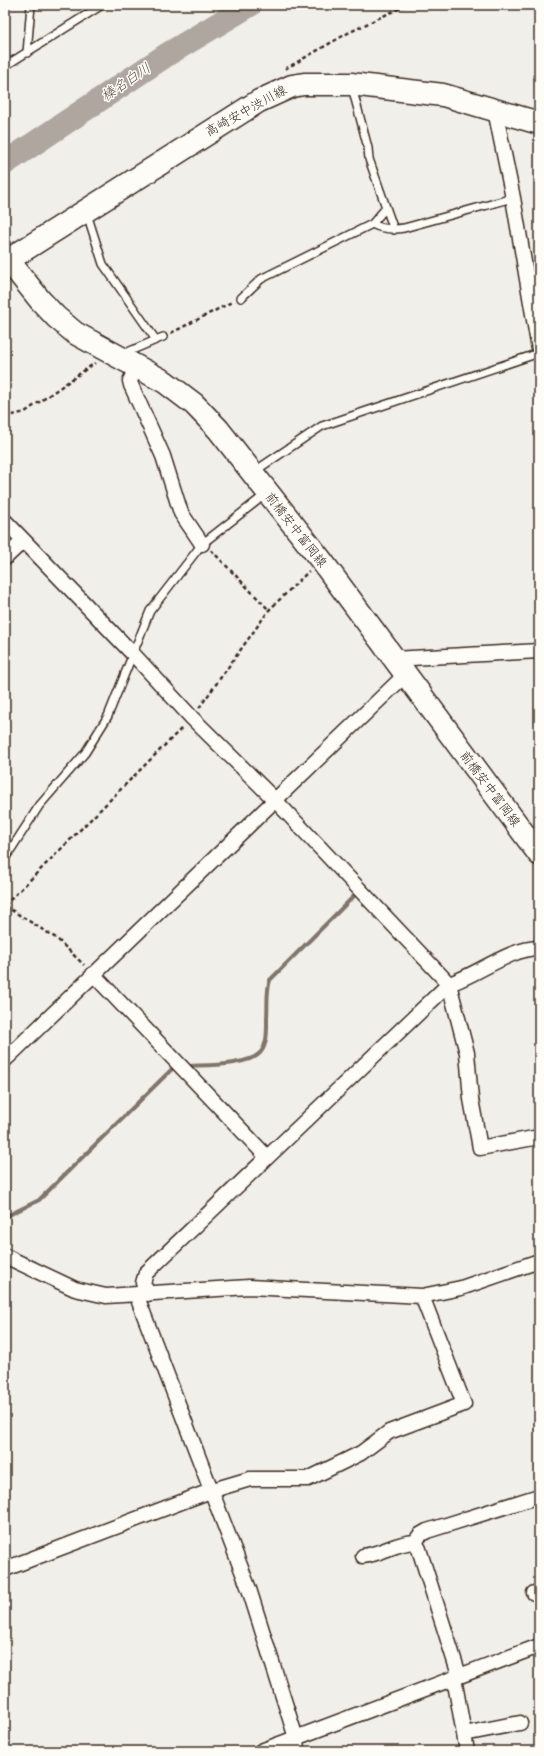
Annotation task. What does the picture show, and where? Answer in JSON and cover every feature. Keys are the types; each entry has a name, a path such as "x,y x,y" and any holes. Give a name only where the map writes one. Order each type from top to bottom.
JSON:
{"main road":[{"name":"高崎安中渋川線","path":"6,259 86,211 155,165 277,91 304,84 351,84 443,95 539,123"},
{"name":"前橋安中富岡線","path":"6,259 40,300 56,317 75,333 165,382 194,404 218,429 320,560 539,854"}],"street":[{"path":"495,110 536,316 539,350"},
{"path":"129,363 131,385 163,456 181,513 202,544"},
{"path":"5,521 134,655 192,718 274,799 449,984 467,1053 471,1099 480,1148 539,1137"},
{"path":"5,558 23,541"},
{"path":"5,1060 274,799 399,667 539,651"},
{"path":"297,1744 249,1589 142,1294 146,1273 449,984 460,981 519,952 530,948 539,948"},
{"path":"93,974 267,1157"},
{"path":"5,1256 84,1292 106,1296 249,1287 422,1296 461,1288 539,1261"},
{"path":"5,1569 213,1490 250,1479 308,1479 361,1453 389,1432 464,1404 422,1296"},
{"path":"415,1542 420,1535 427,1531 539,1496"},
{"path":"363,1556 376,1555 408,1542 415,1542"},
{"path":"415,1542 456,1676 467,1751"},
{"path":"261,1751 297,1744 456,1676 539,1646"},
{"path":"464,1734 520,1723"}],"lane":[{"path":"27,53 31,5"},
{"path":"5,66 102,5"},
{"path":"351,84 368,148 368,159 385,209 394,230"},
{"path":"372,224 394,230 513,198"},
{"path":"240,298 261,279 372,224 385,209"},
{"path":"86,211 103,264 156,340"},
{"path":"129,363 130,350 163,337"},
{"path":"252,472 322,426 539,353"},
{"path":"6,857 39,806 85,753 108,716 134,655 150,612 202,544 268,493"}],"path":[{"path":"283,72 348,33 406,5"},
{"path":"163,337 240,298"},
{"path":"5,417 24,412 73,377 90,367 100,358"},
{"path":"202,544 207,545 270,610"},
{"path":"93,974 56,938 5,905 192,718 270,610 290,588 320,560"}],"waterway":[{"name":"榛名白川","path":"5,163 168,54 250,5"},
{"path":"189,1066 237,1063 254,1057 263,1050 266,1036 270,980 355,895"},
{"path":"5,1217 39,1200 173,1068"}]}
